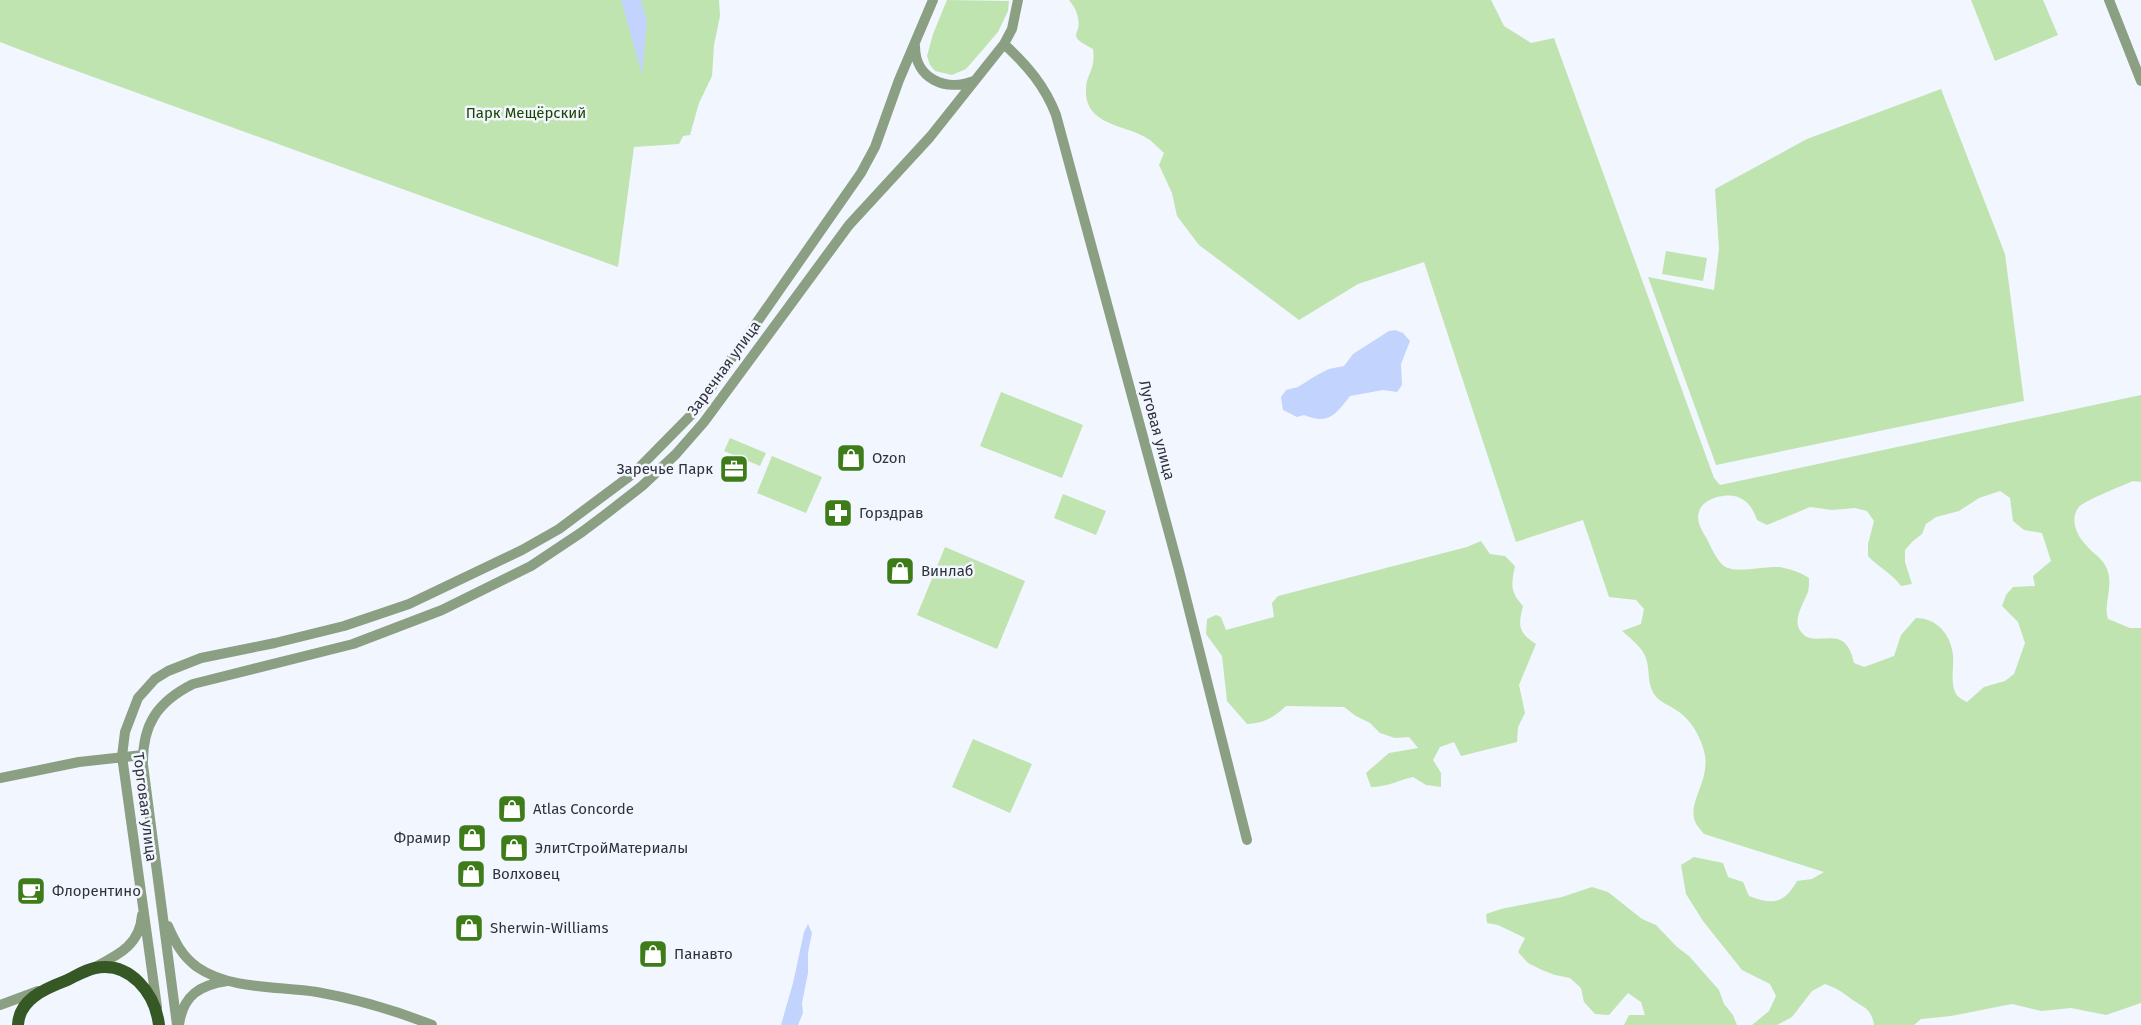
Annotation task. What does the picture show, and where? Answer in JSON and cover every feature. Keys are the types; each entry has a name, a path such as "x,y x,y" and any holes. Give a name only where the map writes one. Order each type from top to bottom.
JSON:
{"main road":[{"path":"18,1025 19,1013 27,1002 47,988 94,968 120,969 137,979 143,985 158,1021"}],"street":[{"name":"Заречная улица","path":"435,592 522,550 568,522 634,473 695,411 861,173 874,147 933,0"},
{"name":"Заречная улица","path":"442,610 531,566 568,542 642,486 676,454 711,414 849,225 930,137 1004,44 1012,29 1018,0"},
{"path":"2109,0 2141,81"},
{"path":"915,42 918,63 924,73 933,80 956,86 974,81"},
{"name":"Луговая улица","path":"1004,44 1044,88 1056,115 1179,570 1247,840"},
{"name":"Торговая улица","path":"158,1021 122,756 124,732 138,698 155,679 168,671 201,658 344,626 390,612 435,592"},
{"name":"Торговая улица","path":"178,1025 143,755 148,728 153,716 165,702 193,684 353,644 442,610"},
{"path":"0,778 79,762 143,755"},
{"path":"94,968 122,954 131,946 141,922 142,897"},
{"path":"163,912 176,945 196,966 212,975 230,981 354,999 432,1025"},
{"path":"178,1025 185,1005 200,988 230,981"},
{"path":"0,1005 47,988"}],"green space":[{"name":"Парк Мещёрский","path":"0,0 719,0 720,16 714,45 712,76 699,103 690,135 683,136 679,144 634,147 618,267 0,42"},
{"path":"947,0 1009,1 1008,11 998,32 966,69 952,75 935,71 927,56"},
{"path":"1069,0 1491,0 1504,26 1531,43 1554,38 1714,478 1720,485 2141,395 2141,482 2133,481 2083,504 2076,512 2074,522 2080,537 2107,569 2109,576 2108,619 2130,628 2141,628 2141,1003 2106,1015 2071,1008 2041,1011 2012,1004 1951,1016 1921,1019 1914,1025 1874,1025 1871,1014 1865,1008 1825,984 1812,991 1792,1017 1777,1025 1752,1025 1769,1011 1776,996 1770,984 1742,970 1703,921 1686,894 1681,865 1694,857 1723,863 1728,877 1743,882 1749,896 1765,901 1782,898 1797,881 1812,879 1824,872 1704,834 1697,824 1693,811 1706,765 1701,742 1686,718 1656,697 1650,685 1644,654 1636,643 1622,631 1641,624 1644,609 1636,600 1609,597 1583,520 1516,542 1424,262 1358,284 1299,320 1199,245 1177,216 1172,193 1159,165 1164,153 1150,140 1109,123 1092,111 1087,101 1086,89 1093,62 1093,49 1077,38 1078,18","holes":["2000,491 2010,498 2013,521 2024,530 2042,533 2051,561 2033,576 2035,586 2013,587 2006,595 2002,606 2018,622 2025,643 2014,674 2005,681 1984,687 1967,702 1958,697 1954,689 1952,648 1946,635 1936,624 1916,618 1901,635 1894,656 1864,667 1854,663 1850,650 1838,639 1815,639 1802,633 1799,628 1798,618 1808,592 1809,578 1779,567 1742,570 1724,566 1703,532 1698,517 1700,509 1707,502 1716,497 1729,496 1745,501 1757,520 1767,525 1810,507 1832,510 1855,508 1867,511 1874,521 1868,544 1868,556 1901,586 1912,584 1905,562 1905,550 1922,534 1926,524 1936,517 1959,511 1979,498"]},
{"path":"1971,0 2043,0 2058,35 1995,61"},
{"path":"1941,89 2005,254 2024,401 1716,465 1648,277 1714,290 1719,249 1715,189 1807,139"},
{"path":"1666,251 1707,258 1703,281 1662,274"},
{"path":"1001,392 1083,425 1062,478 980,446"},
{"path":"730,438 766,453 760,466 724,451"},
{"path":"772,456 822,477 806,513 757,493"},
{"path":"1063,494 1106,511 1096,535 1054,518"},
{"path":"1481,541 1490,554 1505,556 1515,566 1513,588 1523,606 1520,619 1521,628 1526,636 1536,644 1519,685 1525,713 1518,727 1517,742 1461,756 1454,742 1440,747 1433,760 1441,773 1441,787 1426,785 1413,777 1388,785 1371,787 1366,773 1389,753 1418,748 1409,737 1395,738 1380,733 1370,723 1344,707 1286,706 1268,719 1247,724 1227,701 1222,656 1206,634 1207,619 1216,615 1221,617 1226,630 1274,617 1272,603 1278,596 1467,547"},
{"path":"945,547 1025,581 997,649 917,615"},
{"path":"973,739 1032,764 1010,813 952,787"},
{"path":"1592,887 1608,892 1642,919 1656,925 1689,956 1719,990 1724,1004 1733,1015 1737,1025 1624,1025 1629,1015 1645,1015 1641,1002 1628,993 1609,1015 1595,1014 1584,1002 1581,988 1570,978 1555,975 1528,963 1518,952 1525,938 1498,925 1487,923 1486,914 1562,897"}],"water":[{"path":"621,0 641,0 647,20 642,75"},
{"path":"1395,330 1403,333 1410,341 1401,364 1402,385 1397,392 1383,390 1350,396 1335,413 1320,419 1304,415 1297,417 1283,410 1281,397 1286,390 1298,387 1329,369 1344,366 1353,354 1389,331"},
{"path":"808,924 812,933 802,1003 803,1013 798,1025 781,1025 804,932"}],"place":[{"name":"Ozon","path":"851,458"},
{"name":"Заречье Парк","path":"734,469"},
{"name":"Горздрав","path":"838,513"},
{"name":"Винлаб","path":"900,571"},
{"name":"Atlas Concorde","path":"512,809"},
{"name":"Фрамир","path":"472,838"},
{"name":"ЭлитСтройМатериалы","path":"514,848"},
{"name":"Волховец","path":"471,874"},
{"name":"Флорентино","path":"31,891"},
{"name":"Sherwin-Williams","path":"469,928"},
{"name":"Панавто","path":"653,954"}]}
